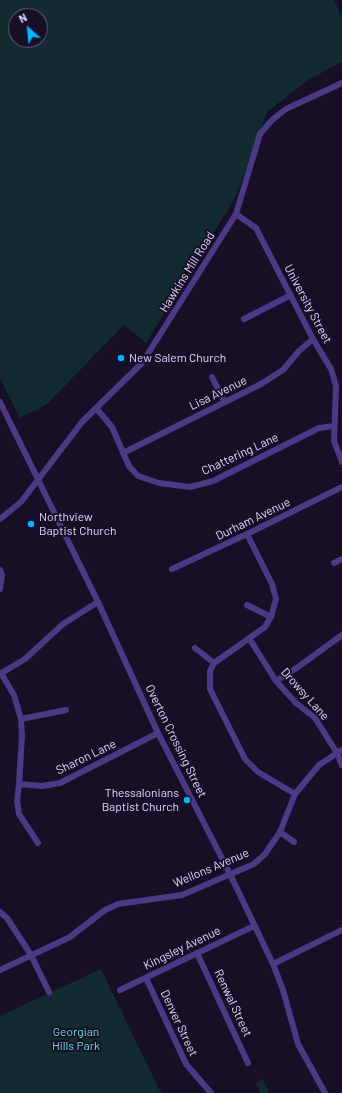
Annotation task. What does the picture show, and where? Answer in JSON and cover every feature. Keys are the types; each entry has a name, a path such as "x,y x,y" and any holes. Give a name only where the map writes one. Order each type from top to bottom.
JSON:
{"street":[{"name":"Hawkins Mill Road","path":"0,519 22,502 82,422 142,363 236,214 260,134 272,120 286,109 342,83"},
{"name":"University Street","path":"236,214 256,228 313,339 331,369 336,386 334,441 342,462"},
{"path":"244,319 291,295"},
{"name":"Lisa Avenue","path":"123,453 260,384 283,370 299,351 313,339"},
{"path":"212,377 224,401"},
{"name":"Overton Crossing Street","path":"0,402 98,602 158,733 230,874 273,964 283,990 298,1044 325,1093"},
{"name":"Chattering Lane","path":"96,408 112,427 129,466 138,476 159,483 190,487 213,481 319,428 334,426"},
{"name":"Durham Avenue","path":"172,569 342,487"},
{"path":"247,534 272,584 276,599 271,617 265,627 214,663 210,671 210,689 245,759 258,772 295,794"},
{"path":"334,563 342,559"},
{"path":"0,570 2,575 0,589"},
{"path":"38,843 19,814 17,801 22,736 21,719 14,695 1,674 25,659 63,624 98,602"},
{"path":"248,605 271,617"},
{"path":"276,681 298,668 342,635"},
{"name":"Drowsy Lane","path":"249,638 276,681 296,704 315,718 339,751 342,765"},
{"path":"195,648 214,663"},
{"path":"21,719 66,710"},
{"name":"Sharon Lane","path":"19,784 42,786 60,783 158,733"},
{"name":"Wellons Avenue","path":"0,970 70,937 105,910 118,904 182,895 254,864 265,854 280,832 295,794 319,765 339,751"},
{"path":"280,832 294,842"},
{"path":"0,912 7,918 31,955 49,992"},
{"name":"Kingsley Avenue","path":"120,990 254,926"},
{"path":"273,964 342,930"},
{"name":"Renwal Street","path":"197,953 248,1063"},
{"name":"Denver Street","path":"146,978 186,1064 211,1093"}],"green space":[{"path":"0,0 334,0 342,18 342,62 308,80 267,112 235,198 146,343 124,325 46,405 20,418 0,378"},
{"name":"Georgian Hills Park","path":"101,969 161,1093 0,1093 0,1016"},
{"path":"263,1079 269,1092 268,1093 261,1093 256,1083"}],"place":[{"name":"New Salem Church","path":"121,358"},
{"name":"Northview Baptist Church","path":"31,524"},
{"name":"Thessalonians Baptist Church","path":"187,800"}]}
